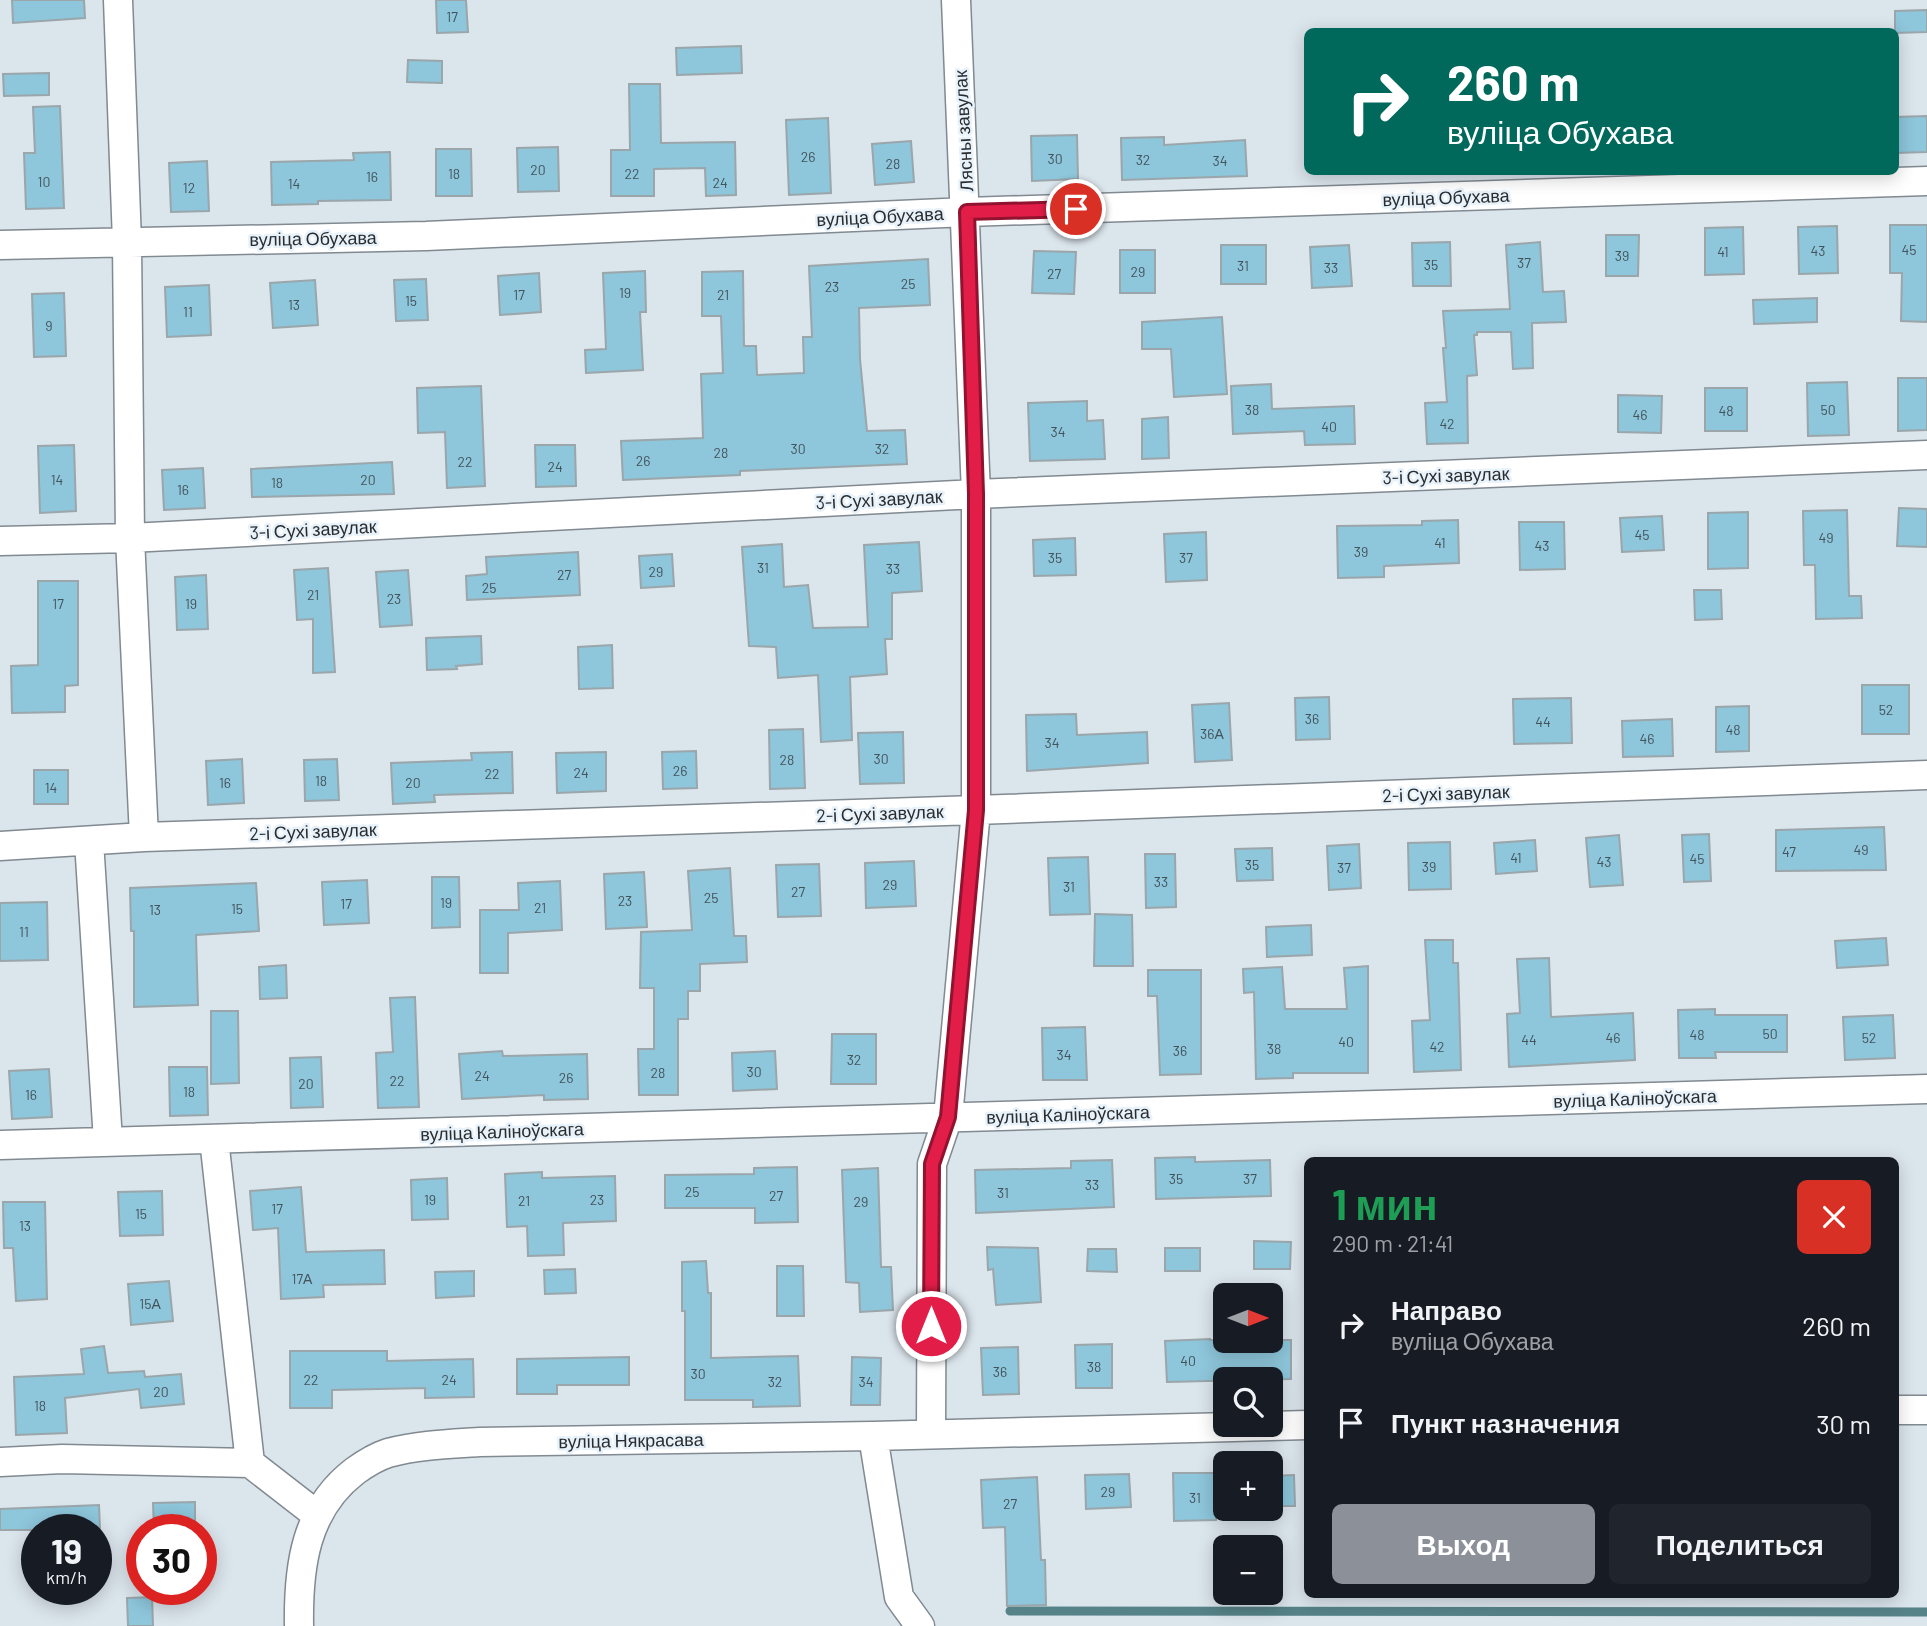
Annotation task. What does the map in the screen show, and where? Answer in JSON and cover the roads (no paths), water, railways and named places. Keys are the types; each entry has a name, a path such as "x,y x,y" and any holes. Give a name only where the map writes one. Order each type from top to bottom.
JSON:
{"street":[{"path":"118,0 127,242 130,538 144,837"},
{"name":"Лясны завулак","path":"931,1434 932,1164 948,1117 976,810 976,494 967,212 956,0"},
{"name":"вуліца Обухава","path":"0,245 426,236 967,212 1927,181"},
{"name":"3-і Сухі завулак","path":"0,541 130,538 976,494 1927,455"},
{"name":"2-і Сухі завулак","path":"0,846 144,837 1927,775"},
{"path":"89,841 108,1141"},
{"name":"вуліца Каліноўскага","path":"0,1145 1927,1089"},
{"path":"214,1139 250,1463"},
{"path":"1899,1410 1927,1409"},
{"name":"вуліца Някрасава","path":"299,1626 299,1587 305,1549 317,1515 337,1485 370,1460 388,1453 428,1446 479,1442 1304,1425"},
{"path":"873,1436 899,1597 920,1626"},
{"path":"0,1462 62,1459 250,1463 317,1515"}],"waterway":[{"path":"1010,1611 1927,1612"}]}
